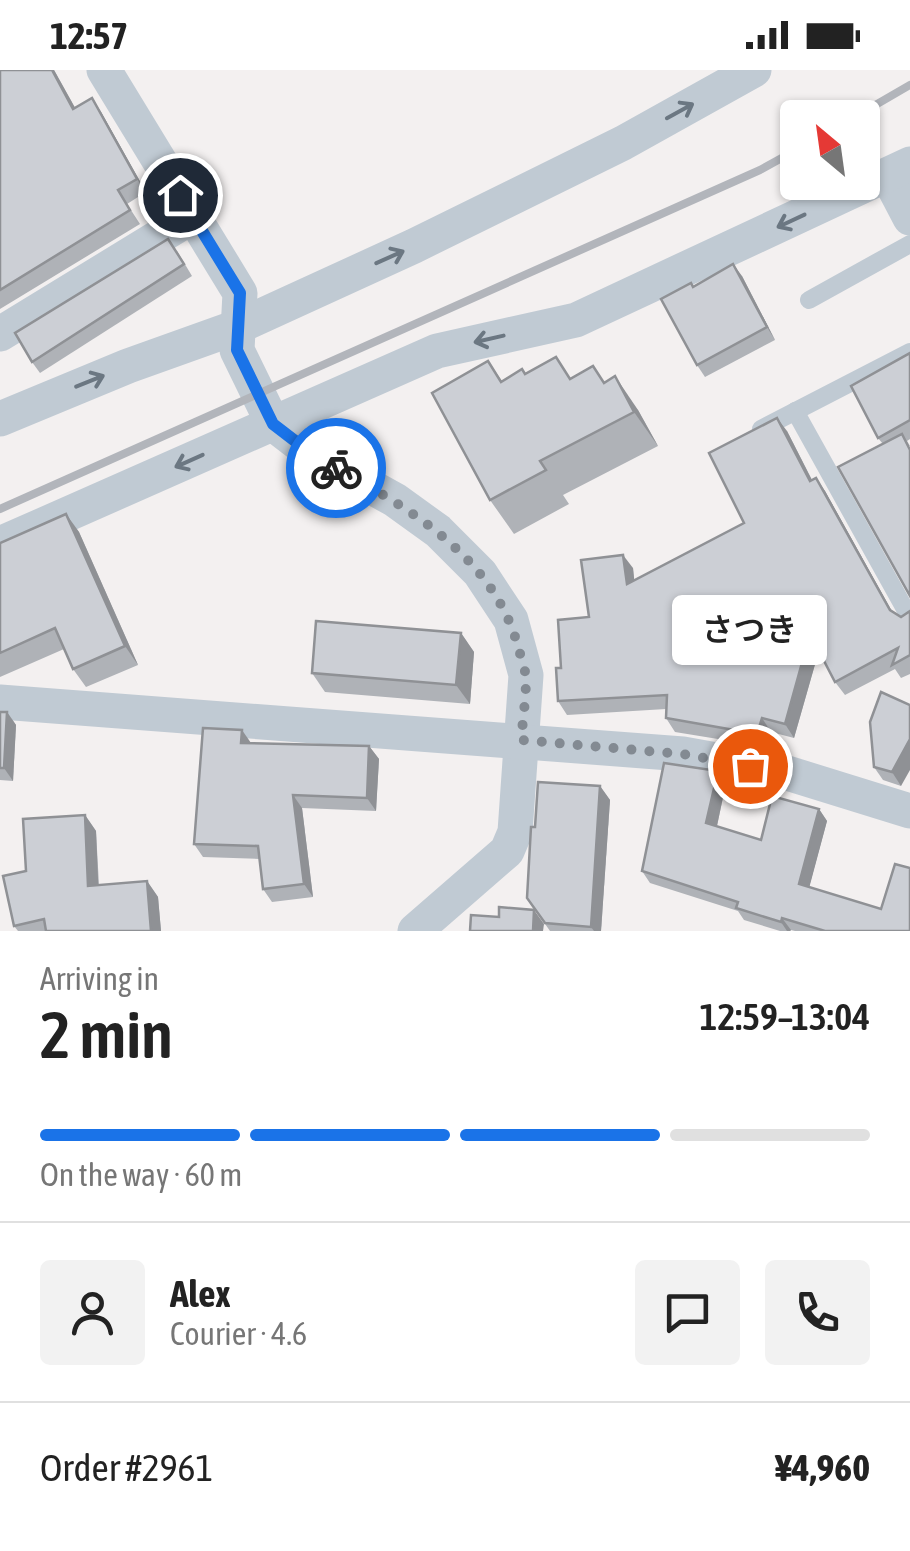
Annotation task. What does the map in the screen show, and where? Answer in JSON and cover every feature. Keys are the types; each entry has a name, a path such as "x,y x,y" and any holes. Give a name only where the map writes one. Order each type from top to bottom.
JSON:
{"street":[{"path":"104,70 240,293 237,350 273,424 312,454 396,500 438,531 480,573 512,620 526,675 515,832 507,852 415,931"},
{"path":"0,418 237,327 414,246 623,143 754,70"},
{"path":"0,544 437,351 576,320 899,170 910,218"},
{"path":"0,334 193,216"},
{"path":"0,702 682,754 784,772 910,811"}],"lane":[{"path":"808,300 910,244"},
{"path":"746,437 910,352"},
{"path":"796,411 910,618"}],"building":[{"path":"0,70 52,70 73,109 92,98 137,179 118,190 130,210 0,290"},
{"path":"168,239 184,264 32,362 15,333"},
{"path":"733,264 767,327 697,365 661,299 691,283 693,287"},
{"path":"910,353 910,420 878,438 851,386"},
{"path":"556,357 570,379 593,366 604,383 615,376 634,412 540,461 546,470 490,500 432,393 488,361 501,382 522,369 525,374"},
{"path":"777,418 810,481 816,478 890,610 901,617 910,611 910,655 892,665 898,648 835,682 810,634 785,724 762,718 757,734 666,718 667,695 558,701 558,620 589,617 581,560 623,555 627,584 744,523 709,453"},
{"path":"902,434 910,450 910,596 838,467"},
{"path":"66,514 125,646 73,669 55,628 0,653 0,543"},
{"path":"316,621 461,633 456,685 312,673"},
{"path":"881,692 910,705 910,739 892,772 874,767 870,722"},
{"path":"0,712 7,712 4,768 0,768"},
{"path":"203,728 242,730 241,743 369,746 367,798 293,795 304,884 263,889 258,846 194,844"},
{"path":"664,763 718,771 706,823 761,840 772,796 819,809 799,884 881,909 895,864 910,868 910,931 825,931 782,918 781,922 736,908 738,902 642,871"},
{"path":"538,782 600,786 591,927 545,923 527,898"},
{"path":"85,815 88,886 147,881 151,931 46,931 44,919 14,926 3,876 26,871 23,819"},
{"path":"499,907 534,910 533,931 470,931 471,915 499,917"}],"railway":[{"path":"880,102 910,85"},
{"path":"0,509 780,159"}],"way so far":[{"path":"336,468 396,500 438,531 480,573 512,620 526,675 521,740 682,754 750,766"}],"place":[{"name":"さつき","path":"750,766"}],"route":[{"path":"180,195 240,293 237,350 273,424 336,468"}]}
